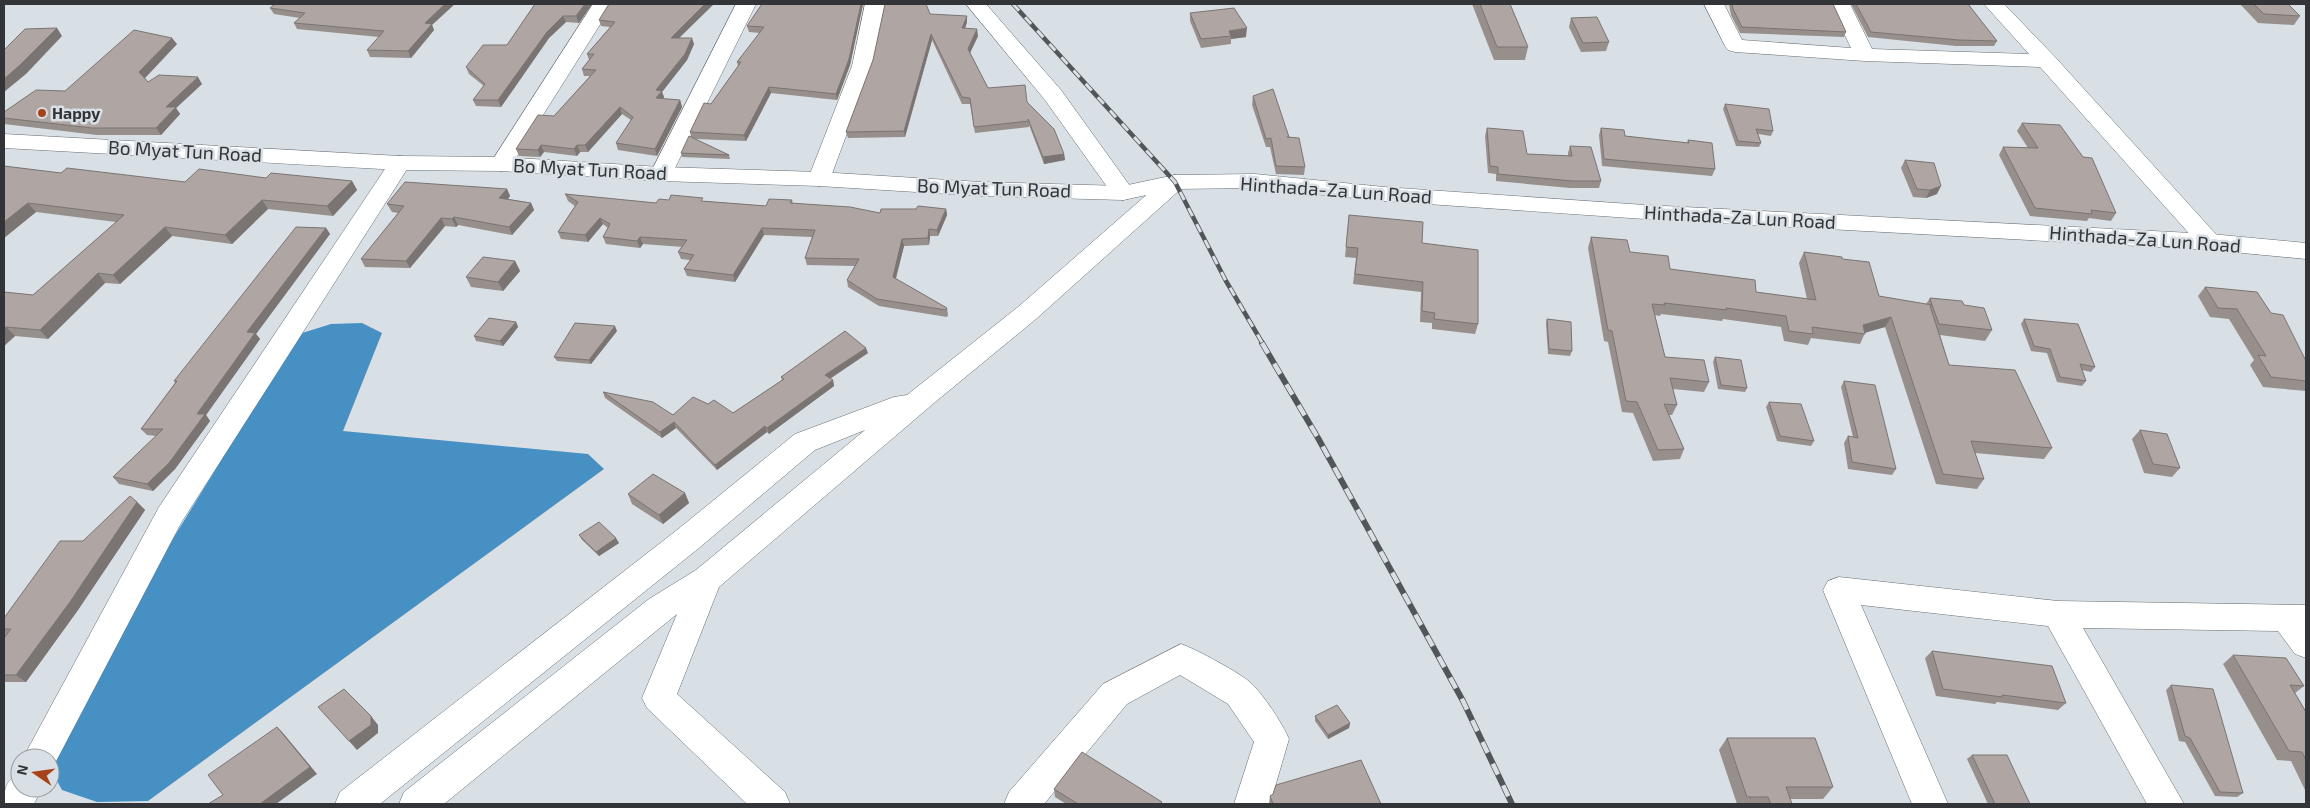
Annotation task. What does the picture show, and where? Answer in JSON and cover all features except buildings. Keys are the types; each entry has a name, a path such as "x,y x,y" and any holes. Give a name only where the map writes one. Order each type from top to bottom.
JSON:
{"street":[{"path":"501,164 603,4"},
{"path":"661,174 746,4"},
{"path":"819,179 862,66 875,4"},
{"path":"976,4 1053,95 1123,193"},
{"path":"1714,4 1735,46 1865,55 2048,61"},
{"path":"1840,4 1865,55"},
{"path":"1994,4 2211,242"},
{"name":"Bo Myat Tun Road","path":"4,142 400,163 501,164 661,174 819,179 981,189 1123,193 1175,182"},
{"path":"45,748 170,514 400,163"},
{"name":"Hinthada-Za Lun Road","path":"1175,182 1256,181 1384,194 1645,212 2211,242 2306,251"},
{"path":"417,804 660,608 707,579 924,396 1027,313 1175,182"},
{"path":"353,804 688,539 805,442 924,396"},
{"path":"707,579 659,698 772,804"},
{"path":"1930,804 1839,590 2058,614 2300,627"},
{"path":"2058,614 2166,804"},
{"path":"1022,804 1115,694 1181,658 1240,694 1272,739 1252,804"}],"water":[{"path":"362,323 382,333 343,431 588,454 604,469 148,801 97,802 62,790 60,786 60,748 54,748 73,701 299,334 331,324"}],"railway":[{"path":"1013,4 1175,182 1226,281 1263,344"},
{"path":"1262,343 1318,438 1463,701 1512,804"}],"place":[{"name":"Happy","path":"42,113"}]}
